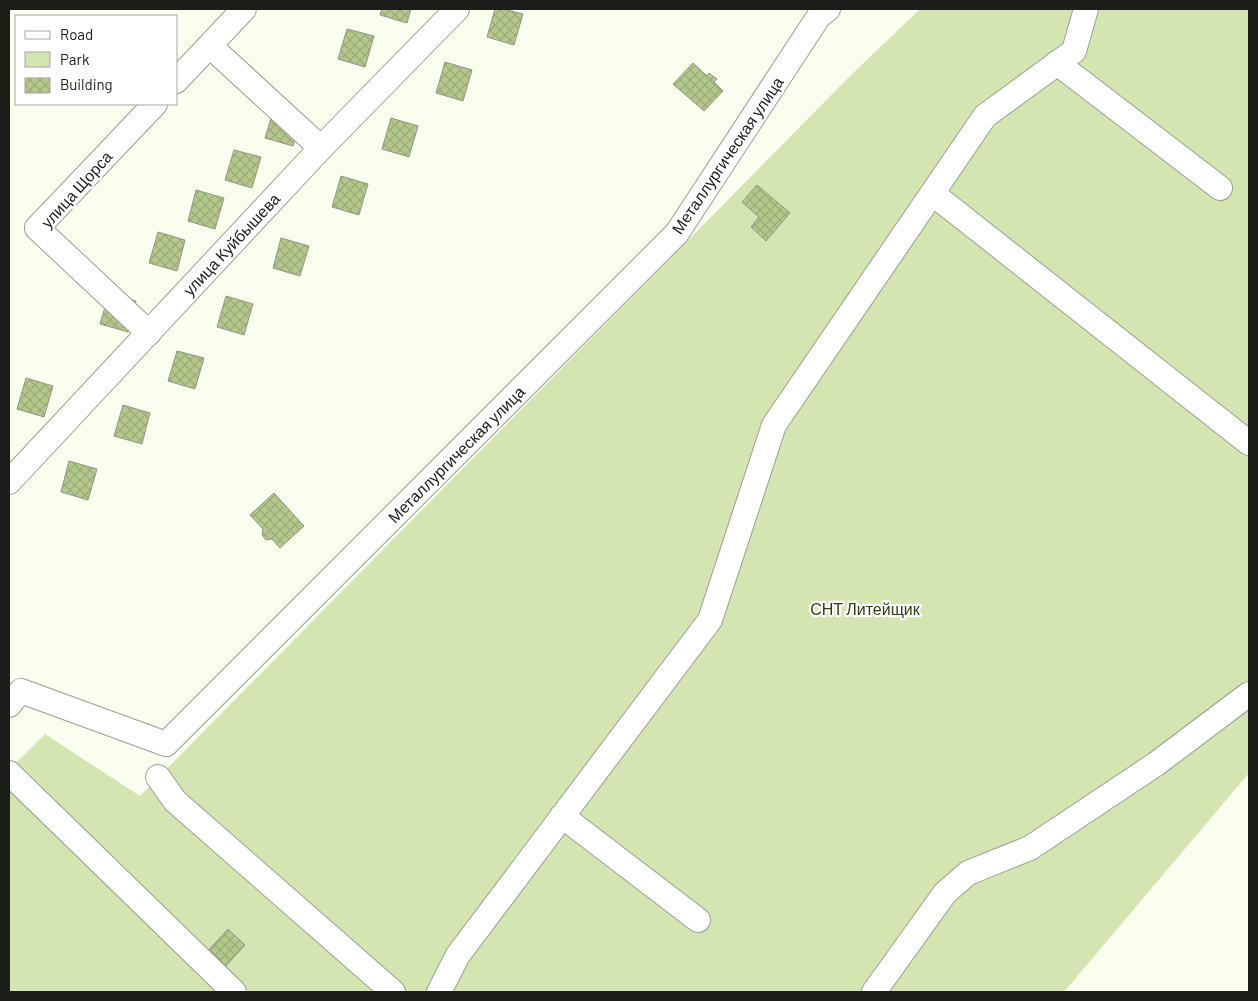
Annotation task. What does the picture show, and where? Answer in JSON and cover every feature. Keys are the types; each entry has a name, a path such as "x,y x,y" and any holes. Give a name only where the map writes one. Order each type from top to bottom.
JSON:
{"street":[{"path":"178,79 244,9"},
{"name":"улица Куйбышева","path":"9,482 321,148 457,9"},
{"path":"439,992 458,955 710,620 774,425 986,116 1074,51 1086,9"},
{"name":"Металлургическая улица","path":"9,705 21,691 166,744 677,234 819,11"},
{"path":"210,46 321,148"},
{"path":"1057,63 1220,188"},
{"name":"улица Щорса","path":"149,333 37,228 154,105"},
{"path":"933,194 1249,443"},
{"path":"874,992 945,893 968,873 1030,848 1156,764 1249,694"},
{"path":"9,773 234,992"},
{"path":"158,778 175,801 393,992"},
{"path":"562,816 698,920"}],"green space":[{"name":"СНТ Литейщик","path":"920,9 1249,9 1249,773 1064,992 9,992 9,770 45,734 140,796 850,76"}],"building":[{"path":"382,9 411,9 407,23 380,15"},
{"path":"495,9 523,14 514,45 487,37"},
{"path":"347,29 374,36 365,67 338,59"},
{"path":"445,62 472,70 463,101 436,93"},
{"path":"693,63 707,76 709,73 717,79 714,82 723,91 704,111 673,84"},
{"path":"274,108 301,116 293,146 265,138"},
{"path":"391,118 418,126 409,157 382,149"},
{"path":"234,150 261,157 252,188 225,180"},
{"path":"341,176 368,184 359,215 332,207"},
{"path":"757,185 790,213 766,241 751,227 759,217 742,202"},
{"path":"196,190 224,198 215,229 188,221"},
{"path":"158,232 185,240 177,271 149,263"},
{"path":"281,238 309,246 300,276 273,268"},
{"path":"109,293 136,301 128,332 100,324"},
{"path":"226,296 253,304 244,335 217,327"},
{"path":"177,351 204,358 195,389 168,381"},
{"path":"26,378 53,386 44,417 17,409"},
{"path":"123,405 150,413 142,444 114,436"},
{"path":"69,461 97,469 88,500 61,492"},
{"path":"274,493 304,526 280,548 272,539 266,540 262,535 263,529 250,515"},
{"path":"228,929 245,945 222,970 205,954"}]}
